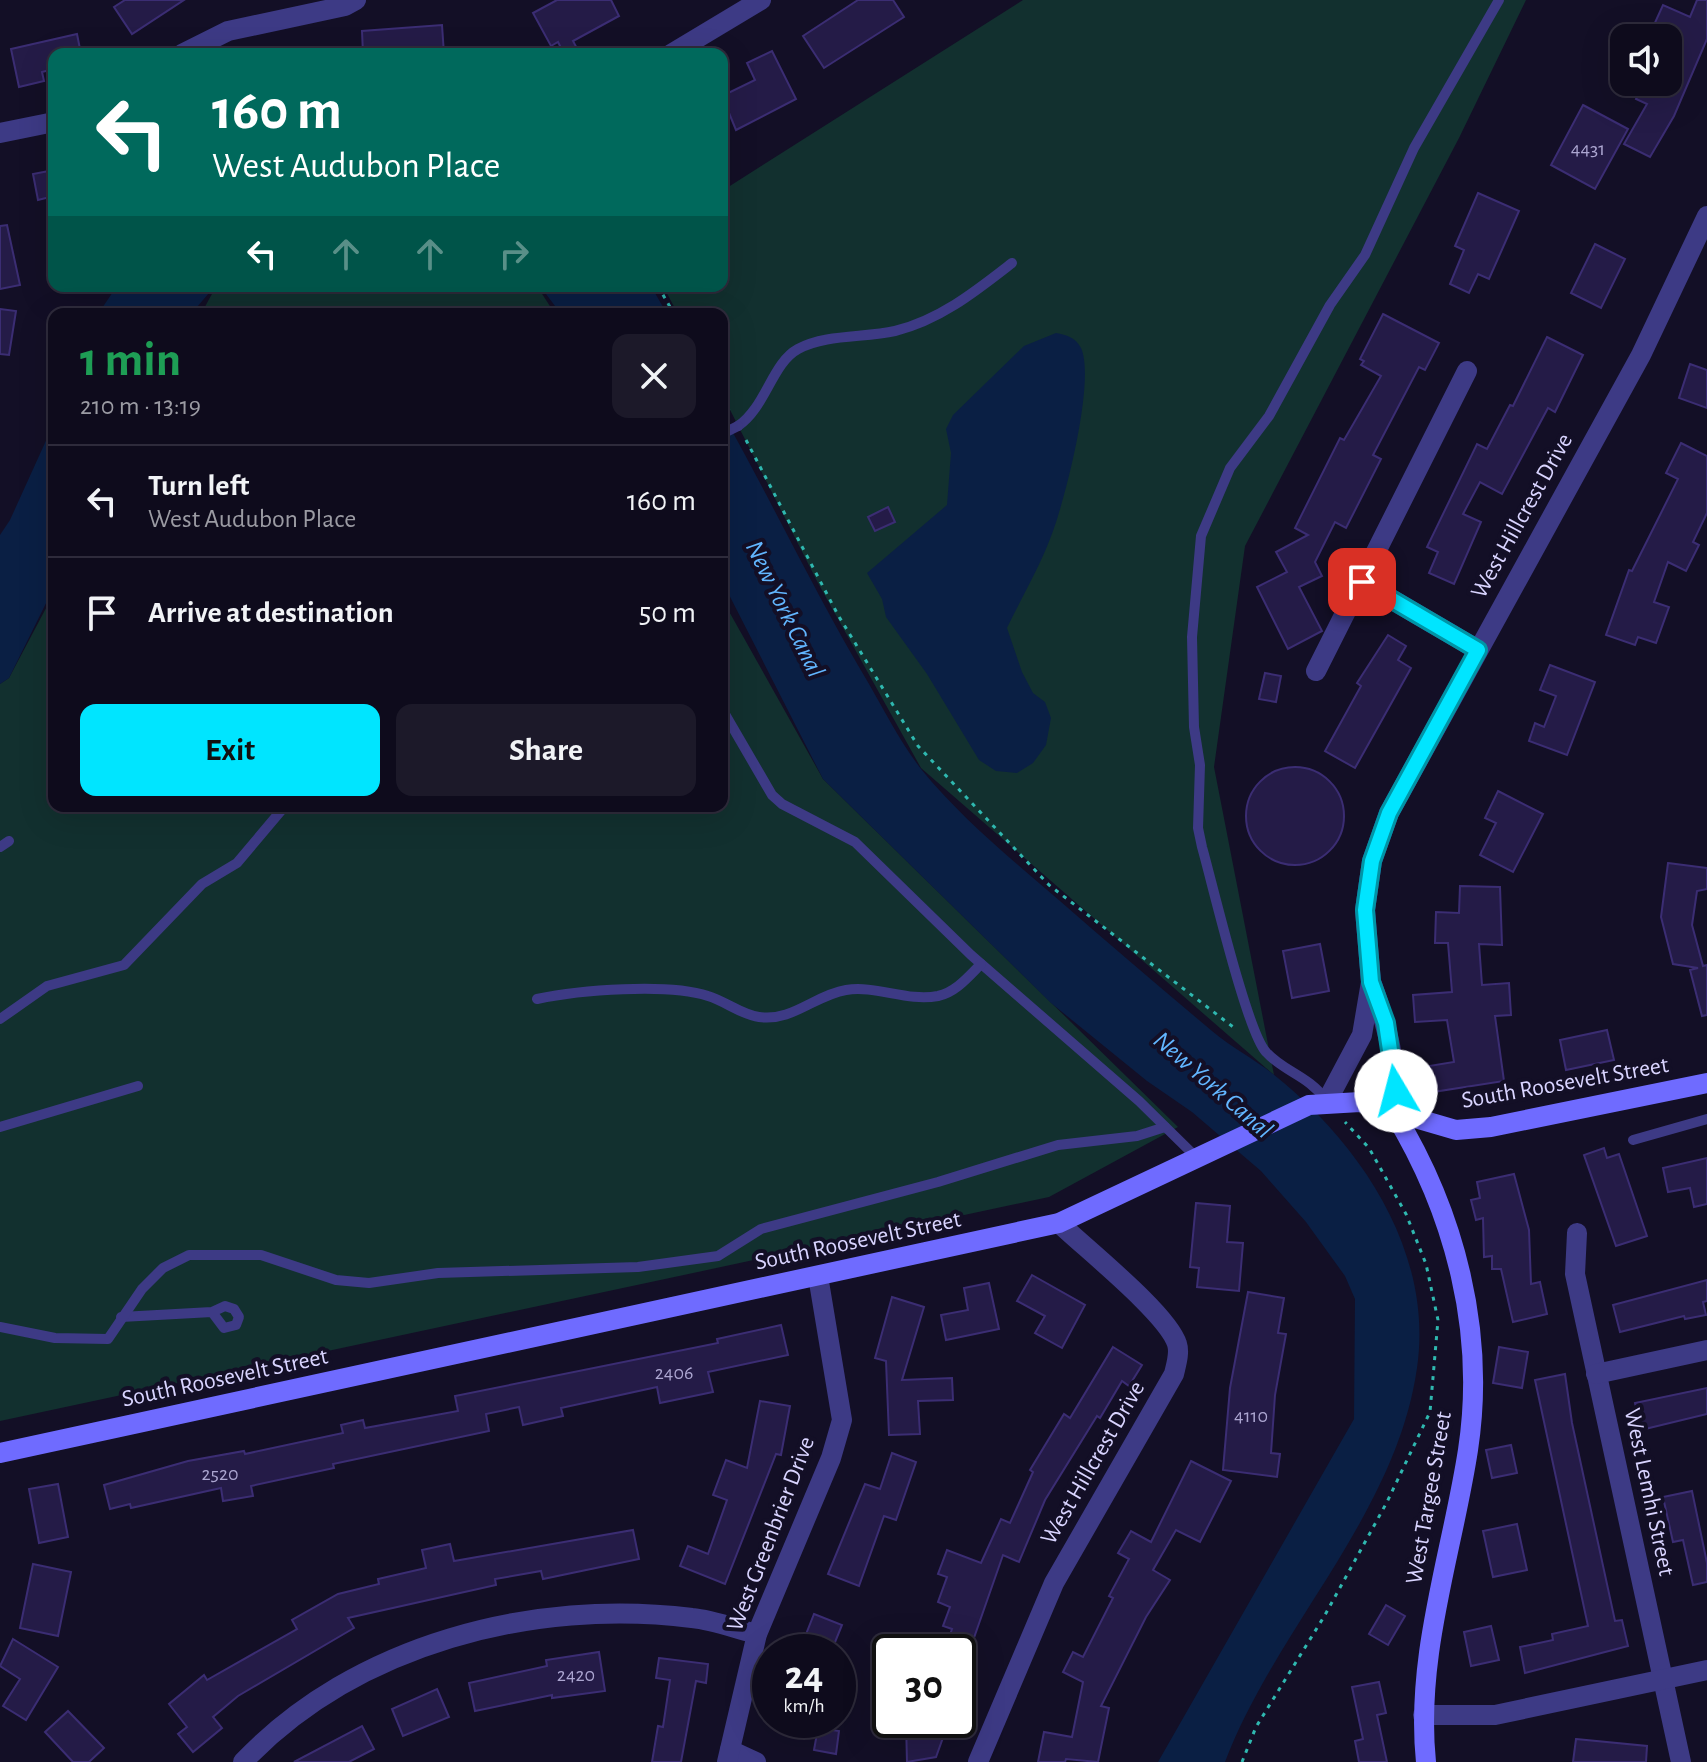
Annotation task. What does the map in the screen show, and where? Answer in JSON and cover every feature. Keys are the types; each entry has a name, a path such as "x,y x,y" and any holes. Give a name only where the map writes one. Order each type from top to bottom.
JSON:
{"street":[{"path":"194,48 228,31 345,6 356,0"},
{"path":"681,48 761,0"},
{"path":"0,133 48,123"},
{"name":"West Hillcrest Drive","path":"1318,1103 1362,1035 1371,982 1365,910 1372,861 1389,813 1641,355 1707,216"},
{"path":"1316,671 1467,371"},
{"path":"1362,582 1478,650"},
{"name":"West Hillcrest Drive","path":"1371,982 1386,1023 1397,1085 1394,1113"},
{"name":"South Roosevelt Street","path":"0,1453 1059,1223 1318,1103 1360,1102 1456,1130 1491,1127 1707,1083"},
{"name":"West Targee Street","path":"1394,1113 1415,1148 1451,1237 1464,1281 1471,1331 1473,1384 1469,1448 1428,1653 1423,1715 1426,1762"},
{"name":"West Hillcrest Drive","path":"978,1762 1054,1583 1174,1374 1177,1361 1178,1346 1164,1321 1059,1223"},
{"name":"West Lemhi Street","path":"1577,1233 1575,1274 1681,1762"},
{"name":"West Greenbrier Drive","path":"757,1634 831,1458 842,1420 818,1276"},
{"path":"1596,1374 1707,1350"},
{"path":"243,1762 309,1706 375,1668 432,1643 507,1624 581,1614 653,1614 696,1618 757,1634"},
{"name":"West Greenbrier Drive","path":"728,1756 752,1655"},
{"path":"1423,1715 1495,1715 1707,1670"},
{"path":"728,1756 756,1762"}],"lane":[{"path":"1318,1103 1313,1083 1265,1051 1251,1019 1198,828 1200,765 1194,727 1192,637 1201,536 1230,468 1269,416 1330,305 1365,255 1414,148 1499,0"},
{"path":"728,432 739,427 758,408 792,353 813,344 917,324 964,299 1012,263"},
{"path":"728,719 772,795 793,811 855,842 981,964 1165,1127 1203,1155"},
{"path":"0,1019 47,986 124,965 202,884 237,863 280,812"},
{"path":"537,999 584,991 668,991 706,995 758,1017 787,1016 825,996 844,990 937,996 957,988 981,964"},
{"path":"0,1127 138,1086"},
{"path":"1633,1140 1707,1119"},
{"path":"0,1327 55,1338 108,1339 121,1317 163,1268 189,1255 261,1255 336,1280 369,1283 438,1273 638,1267 718,1256 761,1229 938,1182 1058,1145 1137,1136 1165,1127"},
{"path":"121,1317 212,1312"}],"path":[{"path":"728,408 838,615 918,746 1049,885 1265,1051"},
{"path":"1242,1762 1256,1727 1325,1615 1387,1502 1430,1412 1438,1320 1426,1264 1406,1214 1369,1148 1318,1103"}],"green space":[{"path":"1023,0 1526,0 1459,138 1245,546 1214,767 1274,1075 921,768 818,583 728,406 728,308 675,308 666,292 728,292 728,187"},
{"path":"213,292 541,292 551,308 204,308"},
{"path":"48,604 48,812 728,812 728,610 823,779 1178,1127 1049,1197 0,1421 0,684 9,678"}],"water":[{"path":"113,292 210,292 196,308 102,308"},
{"path":"544,292 654,292 664,308 556,308"},
{"path":"1056,333 1070,337 1081,348 1085,364 1081,414 1056,522 1007,628 1022,672 1033,693 1045,702 1051,718 1046,745 1033,763 1017,773 996,771 979,760 927,674 886,617 882,599 867,573 947,505 951,453 946,429 953,415 1024,346"},
{"name":"New York Canal","path":"728,424 812,583 900,738 921,769 970,821 1024,870 1212,1031 1273,1074 1305,1102 1335,1133 1361,1167 1384,1203 1402,1242 1414,1283 1419,1325 1417,1368 1405,1422 1361,1521 1274,1664 1247,1712 1225,1762 1158,1762 1354,1419 1355,1299 1345,1276 1306,1222 1261,1171 1192,1112 1147,1081 1051,1003 823,779 728,593"},
{"path":"48,436 48,599 9,678 0,684 0,535 10,520"}],"building":[{"path":"125,0 184,0 132,34 114,7"},
{"path":"557,0 611,0 619,16 573,41 577,48 561,48 558,42 551,46 533,13"},
{"path":"858,0 893,0 904,17 824,68 803,36"},
{"path":"1697,0 1707,0 1707,39 1674,116 1650,157 1624,144 1647,104 1636,99 1637,96 1682,96 1682,24 1654,24 1663,5 1690,17"},
{"path":"442,25 444,48 363,48 362,31"},
{"path":"77,34 80,48 48,48 48,70 42,72 44,81 19,87 11,49"},
{"path":"772,51 796,99 736,130 728,111 728,93 755,80 747,63"},
{"path":"1583,105 1628,129 1595,189 1551,165"},
{"path":"48,171 48,198 38,200 33,174"},
{"path":"1478,193 1519,211 1489,279 1478,274 1469,293 1450,284 1464,250 1455,246"},
{"path":"7,225 20,285 0,289 0,226"},
{"path":"1595,244 1625,259 1601,308 1571,293"},
{"path":"0,309 16,311 9,355 0,354"},
{"path":"1383,314 1439,343 1425,370 1419,367 1373,455 1381,459 1346,528 1335,522 1315,562 1322,576 1299,587 1322,631 1288,649 1257,587 1287,572 1276,552 1308,535 1295,528 1340,438 1344,440 1381,376 1361,365 1364,361 1360,359"},
{"path":"1547,337 1583,355 1555,412 1548,408 1502,494 1480,482 1463,514 1481,522 1454,584 1429,573 1438,552 1427,547 1477,444 1487,449 1510,405 1513,406"},
{"path":"1690,364 1707,370 1707,408 1679,398"},
{"path":"1681,443 1707,456 1707,513 1693,542 1699,545 1686,571 1668,562 1654,602 1669,607 1656,643 1638,637 1635,645 1606,635 1629,570 1632,571 1678,479 1666,473"},
{"path":"888,507 895,522 875,531 868,517"},
{"path":"1388,635 1406,646 1398,660 1411,668 1355,768 1325,751 1361,686 1357,683"},
{"path":"1550,665 1595,682 1567,755 1529,741 1535,723 1544,727 1556,696 1540,690"},
{"path":"1265,673 1281,676 1276,702 1259,699"},
{"path":"1295,767 1314,771 1330,781 1340,797 1344,816 1340,835 1330,851 1314,861 1295,865 1276,861 1260,851 1250,835 1246,816 1250,797 1260,781 1276,771"},
{"path":"1498,791 1543,814 1513,872 1480,855 1496,823 1485,818"},
{"path":"1668,863 1707,868 1707,889 1697,891 1692,925 1703,966 1707,965 1707,1015 1702,1016 1690,970 1698,968 1673,964 1661,917"},
{"path":"1460,886 1500,887 1502,945 1479,944 1482,985 1509,983 1511,1015 1495,1016 1504,1081 1433,1092 1429,1066 1454,1062 1447,1020 1415,1022 1413,995 1452,992 1448,943 1435,943 1436,912 1459,913"},
{"path":"1320,944 1329,991 1292,998 1283,951"},
{"path":"1607,1030 1614,1060 1566,1070 1560,1040"},
{"path":"1604,1148 1607,1158 1619,1154 1647,1236 1616,1246 1584,1155"},
{"path":"1707,1158 1707,1204 1694,1207 1690,1188 1668,1192 1663,1168"},
{"path":"1514,1174 1529,1230 1531,1284 1540,1282 1547,1314 1513,1322 1501,1269 1492,1269 1492,1256 1484,1257 1483,1218 1476,1220 1471,1200 1480,1198 1477,1182"},
{"path":"1196,1203 1230,1206 1227,1242 1243,1243 1239,1291 1197,1287 1199,1268 1190,1267"},
{"path":"1032,1275 1085,1305 1062,1348 1035,1333 1045,1316 1017,1301"},
{"path":"1707,1280 1707,1301 1703,1302 1706,1315 1685,1319 1684,1316 1620,1332 1613,1305"},
{"path":"989,1283 999,1329 946,1340 941,1315 968,1310 964,1288"},
{"path":"1248,1292 1284,1298 1278,1333 1286,1334 1275,1395 1271,1453 1280,1454 1277,1477 1223,1470 1230,1388"},
{"path":"892,1297 924,1307 902,1380 952,1378 953,1400 918,1401 920,1434 889,1435 886,1361 875,1358"},
{"path":"781,1325 788,1355 708,1372 713,1392 660,1403 657,1387 561,1408 563,1416 523,1425 519,1407 486,1414 489,1431 333,1464 334,1468 251,1486 253,1496 223,1501 221,1488 131,1508 130,1504 110,1509 104,1485 188,1461 244,1451 245,1454 343,1433 341,1425 363,1420 365,1428 458,1411 455,1396 718,1343 717,1339"},
{"path":"1113,1347 1142,1365 1129,1386 1122,1381 1100,1418 1097,1416 1045,1500 1019,1562 1003,1555 975,1634 950,1634 952,1629 943,1626 950,1607 938,1602 947,1577 938,1574 947,1550 981,1563 1001,1519 1010,1523 1033,1472 1030,1470 1064,1414 1070,1418"},
{"path":"1499,1347 1528,1352 1522,1388 1493,1383"},
{"path":"1565,1374 1572,1423 1615,1621 1622,1620 1628,1646 1525,1673 1520,1647 1553,1640 1552,1634 1588,1626 1535,1380"},
{"path":"1707,1388 1707,1414 1641,1430 1635,1403"},
{"path":"760,1401 790,1406 781,1455 776,1454 725,1584 680,1566 688,1546 708,1554 727,1500 713,1495 726,1460 747,1468"},
{"path":"1511,1445 1517,1473 1492,1478 1486,1450"},
{"path":"892,1453 916,1462 896,1520 884,1516 859,1586 828,1574 865,1484 880,1489"},
{"path":"1191,1461 1231,1481 1200,1542 1176,1530 1153,1570 1170,1580 1146,1617 1101,1706 1109,1708 1098,1762 1066,1759 1065,1762 1038,1762 1044,1732 1072,1737 1083,1682 1063,1672 1073,1652 1083,1657 1113,1598 1109,1596 1129,1559 1118,1553 1131,1531 1151,1542"},
{"path":"58,1484 68,1537 39,1543 29,1489"},
{"path":"1692,1491 1707,1563 1707,1582 1693,1585 1683,1540 1673,1542 1663,1497"},
{"path":"1517,1524 1527,1570 1493,1577 1483,1531"},
{"path":"633,1530 639,1559 543,1579 541,1571 495,1579 496,1585 348,1618 354,1628 238,1696 213,1717 222,1728 193,1752 178,1734 187,1727 169,1704 204,1675 207,1680 297,1629 292,1620 338,1594 379,1584 378,1579 426,1568 422,1550 450,1544 454,1561"},
{"path":"33,1564 71,1572 58,1636 20,1628"},
{"path":"1386,1605 1405,1616 1388,1645 1369,1634"},
{"path":"814,1614 842,1625 838,1634 806,1634"},
{"path":"1491,1626 1499,1660 1471,1666 1464,1632"},
{"path":"13,1639 58,1667 26,1720 3,1706 20,1679 0,1666"},
{"path":"599,1652 605,1691 552,1698 552,1695 475,1711 469,1683 547,1666 546,1660"},
{"path":"659,1658 708,1664 706,1683 696,1681 681,1762 652,1762 658,1726 663,1727 670,1680 656,1678"},
{"path":"1379,1682 1386,1713 1377,1715 1387,1762 1359,1762 1355,1741 1363,1739 1352,1687"},
{"path":"437,1689 449,1717 403,1736 392,1709"},
{"path":"68,1711 104,1748 89,1762 73,1762 45,1732"},
{"path":"362,1726 374,1749 349,1762 294,1762"},
{"path":"816,1738 838,1738 836,1754 814,1750"},
{"path":"906,1738 943,1738 936,1757 907,1762"},
{"path":"1576,1739 1647,1746 1646,1762 1573,1762"}],"route":[{"path":"1362,582 1478,650 1389,813 1372,861 1365,910 1371,982 1386,1023 1396,1091"}]}
